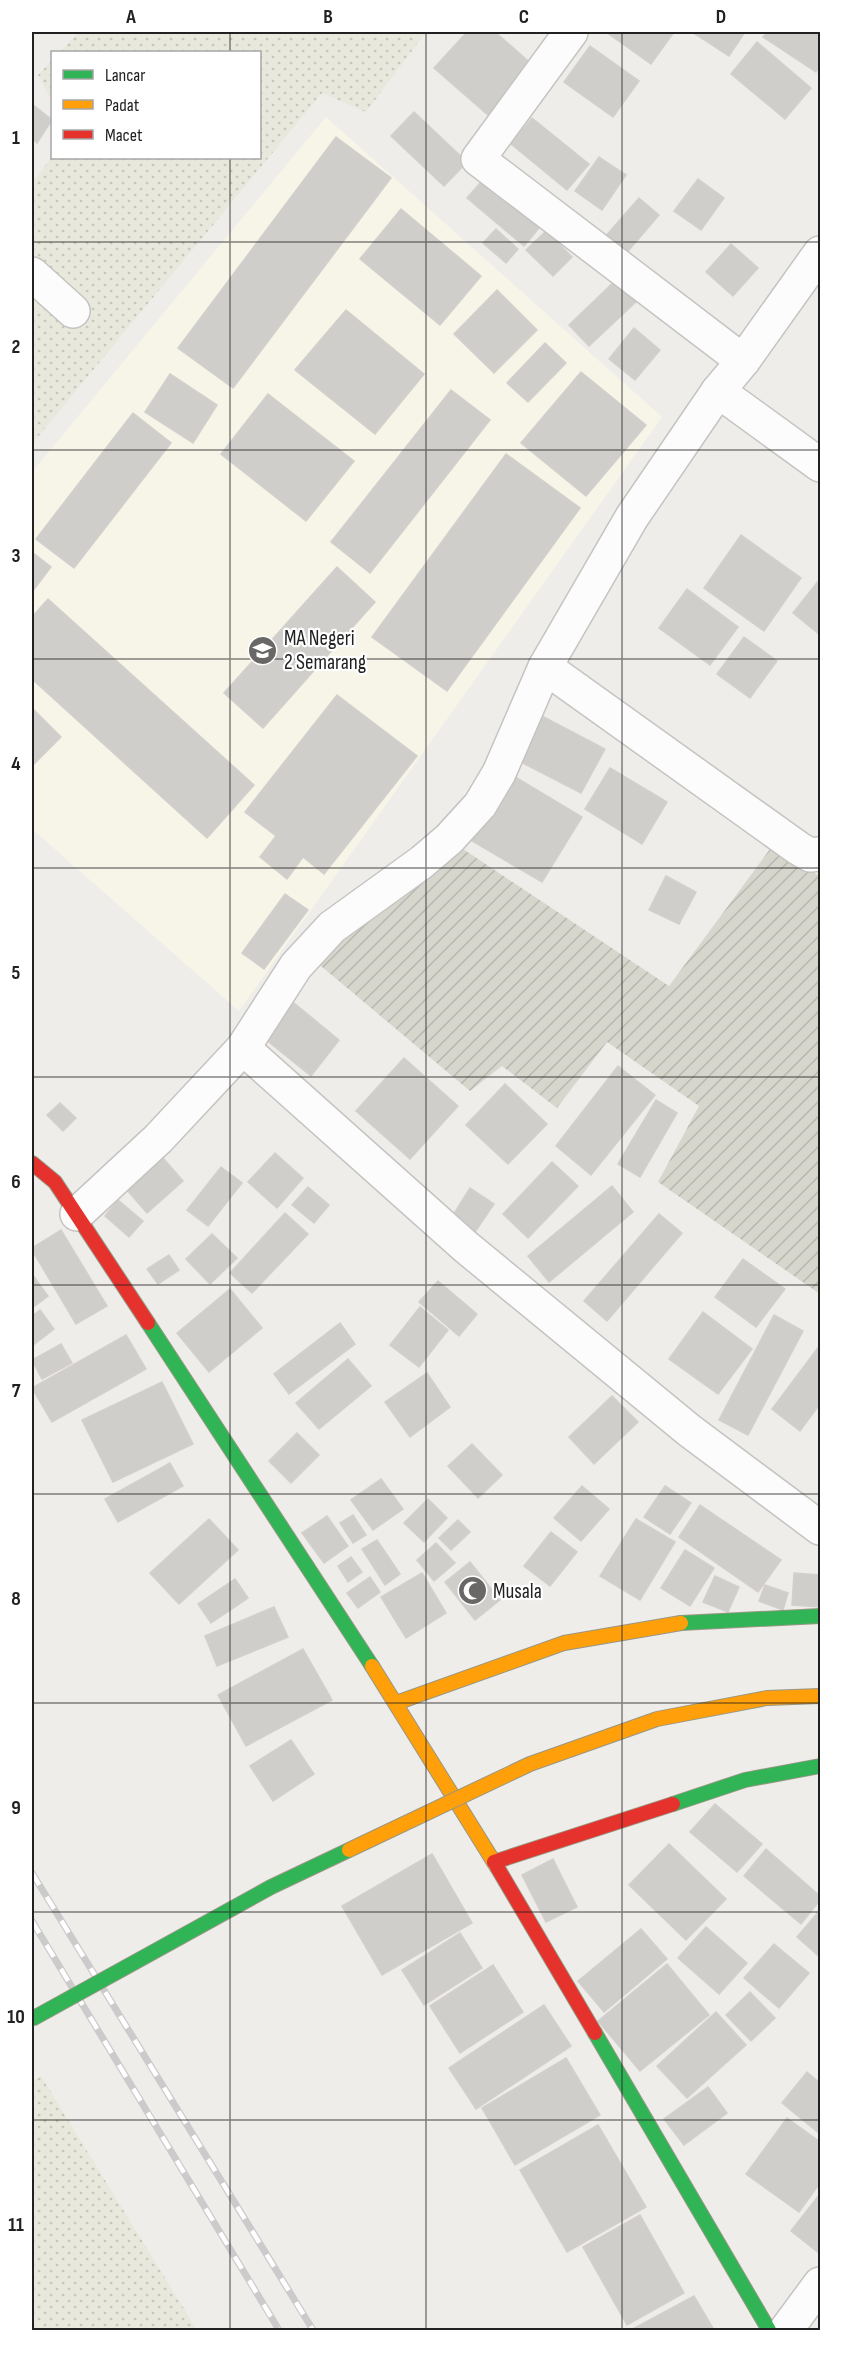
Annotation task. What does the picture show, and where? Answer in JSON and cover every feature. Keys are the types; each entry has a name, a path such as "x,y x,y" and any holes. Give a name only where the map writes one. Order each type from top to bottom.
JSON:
{"street":[{"path":"571,32 478,159 743,361"},
{"path":"77,1214 158,1139 243,1048 296,966 332,927 422,862 449,839 480,805 499,773 545,667 632,517 718,391 743,361 820,253"},
{"path":"32,274 73,311"},
{"path":"718,391 820,465"},
{"path":"545,667 798,848 810,855 820,854"},
{"path":"243,1048 466,1247 690,1431 820,1528"},
{"path":"32,1164 56,1182 396,1703 494,1862 769,2331"},
{"path":"396,1703 564,1643 695,1621 820,1616"},
{"path":"32,2019 271,1887 530,1764 657,1719 767,1698 820,1696"},
{"path":"494,1862 745,1780 820,1766"},
{"path":"786,2331 820,2284"}],"shaded area":[{"path":"79,32 426,32 366,112 322,93 32,444 32,183 51,158 261,159 261,51 61,51"},
{"path":"51,61 51,99 38,75"},
{"name":"MA Negeri 2 Semarang","path":"326,117 662,417 239,1011 32,829 32,472"},
{"path":"463,849 669,986 770,849 820,876 820,1294 658,1182 699,1106 607,1042 557,1108 502,1066 470,1091 309,956 422,873"},
{"path":"41,2076 197,2330 32,2330 32,2082"}],"building":[{"path":"467,32 495,32 534,66 489,116 434,68"},
{"path":"606,32 674,32 651,64"},
{"path":"692,32 745,32 729,56"},
{"path":"767,32 820,32 820,65 816,72 763,37"},
{"path":"757,42 811,88 785,119 731,74"},
{"path":"590,46 639,81 613,117 564,82"},
{"path":"32,104 51,122 37,143 32,138"},
{"path":"414,112 467,162 444,186 391,136"},
{"path":"532,118 589,164 567,190 511,144"},
{"path":"336,137 391,178 233,388 178,348"},
{"path":"599,157 626,175 602,210 575,191"},
{"path":"488,174 545,221 524,246 467,198"},
{"path":"698,179 724,198 701,230 674,211"},
{"path":"639,198 659,215 617,264 597,246"},
{"path":"401,209 481,276 440,325 360,259"},
{"path":"496,229 518,249 506,263 483,243"},
{"path":"546,231 572,257 553,276 526,250"},
{"path":"731,244 758,268 733,296 706,272"},
{"path":"618,278 638,300 589,346 569,325"},
{"path":"497,290 537,330 494,373 454,334"},
{"path":"346,310 424,374 375,434 295,370"},
{"path":"634,328 660,350 635,380 609,359"},
{"path":"545,343 566,363 528,402 507,383"},
{"path":"581,372 646,425 586,496 521,443"},
{"path":"170,374 217,405 193,443 145,412"},
{"path":"451,390 490,420 370,573 331,542"},
{"path":"268,394 354,461 306,521 221,454"},
{"path":"133,413 171,443 74,568 36,539"},
{"path":"506,454 580,508 447,691 372,637"},
{"path":"741,535 801,578 764,631 704,588"},
{"path":"32,552 51,567 32,592"},
{"path":"337,567 375,602 263,728 224,693"},
{"path":"820,579 820,635 793,613"},
{"path":"687,589 738,627 710,665 659,628"},
{"path":"48,599 254,785 207,838 32,679 32,617"},
{"path":"744,637 777,661 750,698 717,674"},
{"path":"337,695 417,756 324,874 303,857 287,879 260,857 276,836 245,812"},
{"path":"32,708 61,737 32,766"},
{"path":"538,714 605,749 581,793 515,759"},
{"path":"610,768 667,802 642,844 585,809"},
{"path":"507,772 582,817 542,882 467,838"},
{"path":"666,876 696,892 679,924 649,910"},
{"path":"285,894 308,910 264,969 242,953"},
{"path":"294,1003 339,1040 311,1076 265,1039"},
{"path":"404,1058 458,1106 410,1159 356,1111"},
{"path":"618,1066 655,1095 591,1175 556,1146"},
{"path":"505,1084 547,1124 508,1164 466,1125"},
{"path":"656,1100 677,1113 640,1177 618,1164"},
{"path":"60,1103 76,1118 63,1131 47,1115"},
{"path":"275,1153 303,1178 277,1208 248,1182"},
{"path":"163,1158 183,1181 147,1213 127,1190"},
{"path":"552,1162 578,1186 528,1238 503,1214"},
{"path":"221,1167 242,1183 208,1226 187,1210"},
{"path":"612,1186 633,1212 549,1282 528,1256"},
{"path":"308,1187 329,1205 314,1223 292,1205"},
{"path":"470,1188 494,1204 471,1238 448,1223"},
{"path":"118,1200 143,1221 129,1237 105,1216"},
{"path":"285,1213 308,1234 252,1293 230,1273"},
{"path":"659,1214 682,1233 607,1321 584,1301"},
{"path":"61,1230 107,1306 76,1324 32,1250"},
{"path":"212,1234 237,1258 210,1284 186,1259"},
{"path":"169,1255 179,1270 158,1284 147,1269"},
{"path":"743,1259 785,1289 756,1327 715,1297"},
{"path":"32,1274 48,1296 32,1308"},
{"path":"438,1281 477,1314 459,1336 419,1302"},
{"path":"230,1289 262,1328 209,1372 177,1333"},
{"path":"420,1307 448,1330 419,1367 390,1345"},
{"path":"40,1310 54,1329 32,1346 32,1316"},
{"path":"703,1312 752,1349 718,1394 669,1359"},
{"path":"774,1315 803,1331 748,1435 719,1420"},
{"path":"340,1323 355,1344 289,1394 274,1374"},
{"path":"126,1335 146,1369 52,1422 32,1388"},
{"path":"61,1344 72,1363 42,1379 32,1360"},
{"path":"820,1345 820,1404 800,1431 772,1409"},
{"path":"348,1359 371,1386 319,1429 296,1403"},
{"path":"427,1373 450,1407 410,1437 385,1402"},
{"path":"162,1382 193,1444 113,1482 82,1420"},
{"path":"612,1396 638,1422 594,1464 569,1437"},
{"path":"297,1433 319,1455 291,1483 269,1461"},
{"path":"472,1444 502,1475 478,1498 448,1466"},
{"path":"170,1463 183,1486 118,1522 105,1499"},
{"path":"381,1479 403,1509 373,1530 351,1500"},
{"path":"582,1486 609,1509 581,1541 554,1518"},
{"path":"665,1486 691,1503 670,1534 644,1517"},
{"path":"428,1499 447,1518 424,1542 404,1523"},
{"path":"700,1505 781,1560 758,1592 679,1537"},
{"path":"353,1515 366,1535 353,1543 340,1523"},
{"path":"327,1516 348,1546 324,1563 302,1533"},
{"path":"209,1519 238,1550 179,1604 150,1573"},
{"path":"636,1519 675,1542 640,1600 600,1576"},
{"path":"458,1520 470,1532 451,1550 439,1538"},
{"path":"551,1532 577,1552 550,1586 524,1566"},
{"path":"377,1540 400,1574 385,1585 362,1549"},
{"path":"436,1543 455,1563 434,1581 417,1560"},
{"path":"685,1550 714,1568 690,1606 661,1588"},
{"path":"351,1557 362,1572 348,1582 338,1566"},
{"name":"Musala","path":"470,1562 500,1600 475,1620 445,1582"},
{"path":"422,1573 446,1613 406,1638 381,1597"},
{"path":"794,1573 820,1575 820,1607 792,1605"},
{"path":"715,1576 739,1587 728,1612 703,1602"},
{"path":"370,1577 380,1592 358,1608 347,1593"},
{"path":"235,1579 248,1598 211,1623 198,1604"},
{"path":"765,1585 788,1593 783,1610 759,1601"},
{"path":"274,1607 288,1637 217,1666 205,1636"},
{"path":"303,1649 332,1700 246,1746 218,1695"},
{"path":"291,1740 314,1774 273,1801 250,1766"},
{"path":"715,1804 762,1844 737,1872 690,1832"},
{"path":"669,1844 726,1899 686,1940 629,1885"},
{"path":"766,1849 820,1896 820,1900 801,1924 744,1876"},
{"path":"432,1854 472,1923 382,1975 342,1906"},
{"path":"553,1859 577,1907 546,1922 522,1875"},
{"path":"820,1910 820,1957 797,1937"},
{"path":"706,1927 747,1963 719,1994 678,1958"},
{"path":"641,1929 667,1959 604,2012 578,1981"},
{"path":"460,1933 482,1968 424,2005 402,1970"},
{"path":"774,1944 809,1973 779,2008 744,1978"},
{"path":"667,1964 709,2015 640,2071 598,2021"},
{"path":"493,1965 523,2012 460,2053 430,2006"},
{"path":"750,1992 775,2018 751,2041 726,2015"},
{"path":"544,2005 571,2046 476,2109 449,2068"},
{"path":"716,2012 746,2045 687,2098 657,2066"},
{"path":"566,2058 600,2115 515,2165 482,2108"},
{"path":"807,2072 820,2083 820,2134 782,2103"},
{"path":"708,2087 727,2113 684,2145 664,2119"},
{"path":"787,2118 820,2142 820,2183 799,2212 746,2174"},
{"path":"598,2125 646,2207 567,2252 520,2170"},
{"path":"820,2194 820,2254 791,2231"},
{"path":"640,2215 684,2293 627,2325 583,2247"},
{"path":"694,2296 714,2330 631,2330"}],"railway":[{"path":"32,1873 313,2330"},
{"path":"32,1921 279,2330"}],"traffic: fast":[{"path":"148,1323 372,1666"},
{"path":"681,1623 820,1616"},
{"path":"673,1804 745,1780 820,1766"},
{"path":"32,2019 271,1887 349,1850"},
{"path":"595,2033 769,2330"}],"traffic: slow":[{"path":"396,1703 564,1643 681,1623"},
{"path":"372,1666 497,1867"},
{"path":"349,1850 530,1764 657,1719 767,1698 820,1696"}],"traffic: jam":[{"path":"32,1163 55,1182 148,1323"},
{"path":"494,1862 673,1804"},
{"path":"497,1867 595,2033"}],"place":[{"name":"MA Negeri 2 Semarang","path":"263,650"},
{"name":"Musala","path":"472,1591"}]}
